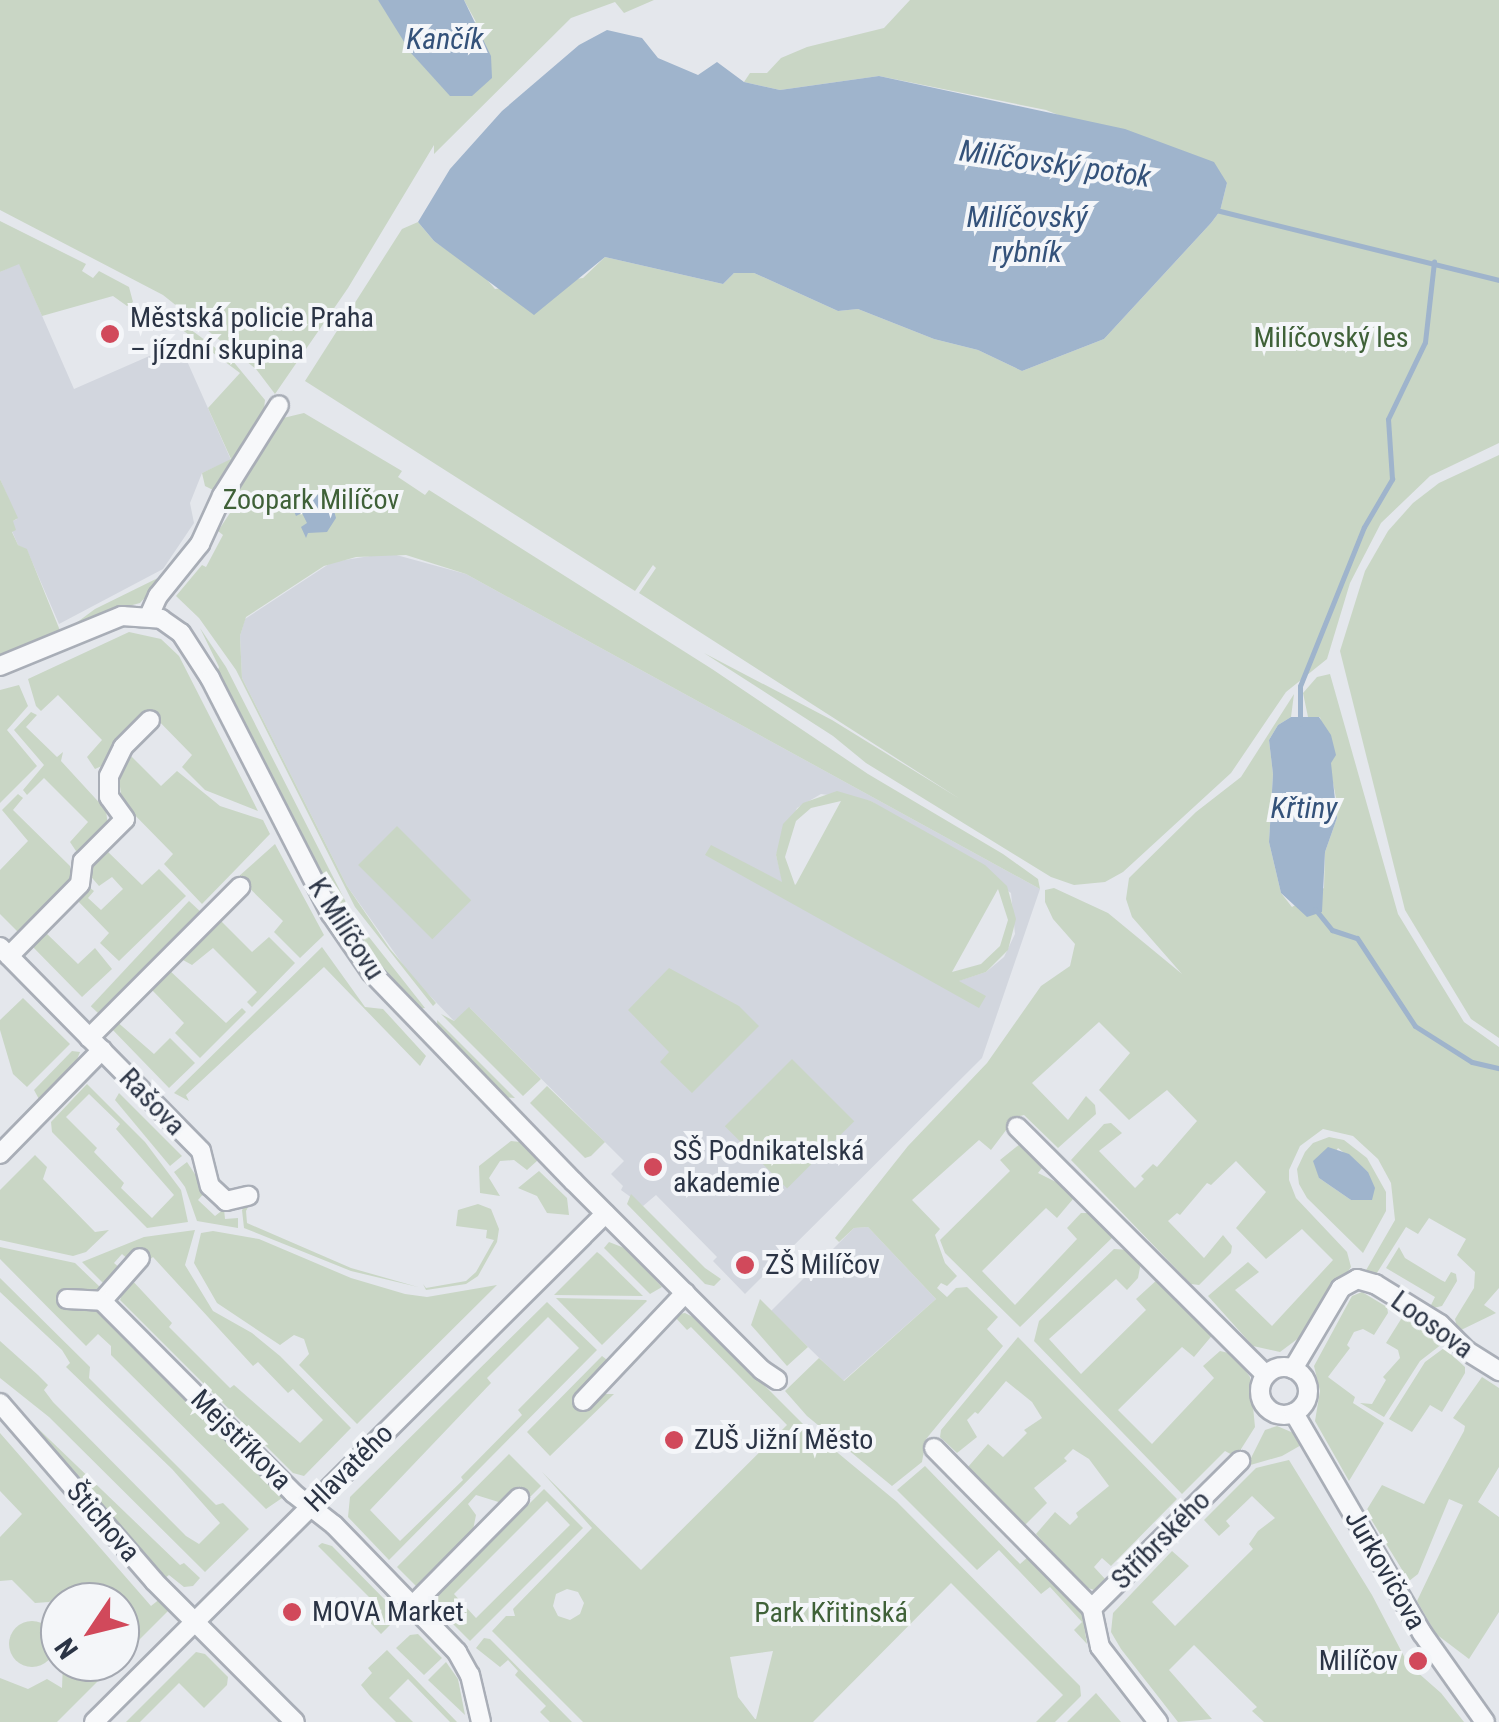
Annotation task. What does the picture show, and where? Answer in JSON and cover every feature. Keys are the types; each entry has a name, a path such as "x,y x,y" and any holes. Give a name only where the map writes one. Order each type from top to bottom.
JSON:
{"street":[{"path":"0,666 109,618 149,616 158,596 200,544 222,496 279,406"},
{"name":"K Milíčovu","path":"149,616 173,626 196,653 331,914 370,972 605,1214 762,1370 778,1380"},
{"name":"Rašova","path":"150,720 120,752 109,776 108,798 125,818 82,861 80,884 4,952 201,1151 207,1180 218,1194 226,1201 248,1196"},
{"path":"0,1154 240,887"},
{"name":"Jurkovičova","path":"1017,1127 1266,1375 1260,1389 1264,1403 1277,1414 1294,1412 1422,1633 1486,1722"},
{"name":"Hlavatého","path":"94,1722 605,1214"},
{"path":"67,1298 102,1301 140,1258"},
{"name":"Loosova","path":"1293,1369 1341,1288 1357,1279 1375,1284 1440,1324 1466,1352 1499,1371"},
{"path":"583,1400 685,1294"},
{"name":"Mejstříkova","path":"102,1301 413,1605 462,1658 482,1722"},
{"path":"1266,1375 1278,1368 1293,1369 1307,1388 1303,1405 1294,1412"},
{"name":"Štichova","path":"0,1404 194,1622 295,1722"},
{"path":"934,1448 1092,1608"},
{"name":"Stříbrského","path":"1158,1722 1100,1646 1092,1608 1240,1461"},
{"path":"413,1605 520,1498"}],"shaded area":[{"path":"19,263 74,389 179,343 231,460 202,473 190,503 194,523 163,569 59,624 27,550 18,545 12,531 17,519 0,479 0,272"},
{"path":"389,553 466,574 1040,889 982,1058 745,1294 713,1261 717,1257 656,1195 643,1206 621,1190 623,1186 611,1174 624,1161 470,1008 454,1021 411,976 347,886 242,678 240,636 245,619 332,562","holes":["821,794 871,801 1011,893 1015,934 1004,957 986,972 958,981 711,846 783,883 776,855 797,808"]},
{"path":"868,1227 936,1299 843,1381 771,1311 854,1228"}],"green space":[{"path":"0,0 378,0 383,5 476,22 464,0 654,0 624,13 615,2 571,18 434,154 434,145 348,288 275,394 256,369 163,295 0,210"},
{"name":"Milíčovský les","path":"910,0 1499,0 1499,443 1430,476 1381,523 1350,583 1327,659 1286,692 1231,773 1123,872 1105,882 1074,885 1051,877 866,763 833,736 704,653 832,720 960,799 639,593 656,568 653,565 635,591 305,381 402,229 418,222 434,241 483,275 495,289 583,278 605,257 723,284 734,273 754,273 838,311 858,309 934,339 978,350 1022,371 1104,339 1211,223 1220,211 1227,183 1046,110 879,76 780,90 744,82 750,73 767,73 781,58 807,47 884,28"},
{"path":"0,221 86,264 82,271 93,278 99,271 129,287 133,302 127,306 113,296 42,316 19,264 0,272"},
{"path":"160,307 232,360 265,400 263,418 217,492 205,486 202,473 231,459 208,408 240,373 169,320 161,330 150,322"},
{"name":"Zoopark Milíčov","path":"304,413 402,471 398,477 425,495 429,490 712,669 868,774 1003,854 1038,879 1040,889 466,574 406,555 356,557 324,566 246,617 240,636 242,678 347,886 390,949 436,1003 433,1006 355,907 236,670 199,618 176,596 202,565 206,567 223,535 218,531 230,513 226,506 279,419"},
{"path":"1499,455 1499,1038 1471,1019 1405,910 1340,651 1365,571 1388,531 1413,503 1439,483"},
{"path":"0,479 18,518 13,521 16,530 12,532 18,545 27,549 61,633 0,657"},
{"path":"189,540 195,543 140,603 103,613 68,629 95,609 164,575"},
{"path":"200,628 226,667 354,918 425,1008 419,1009 385,979 336,911 216,675 219,667"},
{"path":"129,632 161,639 179,656 258,811 205,790 182,767 192,755 148,710 117,742 104,765 95,769 87,757 102,740 58,695 41,711 36,706 28,679"},
{"path":"1330,674 1398,914 1464,1022 1499,1047 1499,1288 1484,1305 1496,1313 1459,1331 1455,1319 1474,1288 1475,1272 1457,1255 1466,1239 1429,1218 1418,1234 1406,1227 1375,1276 1365,1272 1395,1220 1391,1183 1378,1159 1353,1136 1323,1129 1300,1146 1289,1170 1289,1180 1296,1198 1347,1252 1351,1267 1303,1340 1300,1337 1280,1352 1253,1346 1208,1296 1248,1262 1259,1272 1235,1290 1272,1326 1333,1260 1302,1229 1266,1259 1236,1228 1266,1192 1236,1161 1211,1185 1207,1183 1180,1215 1177,1213 1168,1221 1204,1258 1223,1235 1232,1246 1231,1253 1199,1285 1191,1284 1071,1160 1104,1124 1111,1123 1122,1133 1099,1151 1135,1188 1144,1179 1141,1176 1153,1164 1157,1167 1197,1121 1167,1090 1129,1120 1099,1090 1130,1053 1099,1022 1032,1083 1068,1120 1086,1096 1095,1105 1096,1114 1058,1148 1024,1115 1016,1117 991,1150 979,1140 912,1200 940,1229 935,1235 945,1263 957,1276 947,1286 941,1283 937,1288 947,1297 956,1288 967,1287 998,1317 987,1329 1003,1346 926,1439 922,1462 892,1486 807,1416 785,1391 819,1358 844,1381 936,1299 868,1227 854,1228 839,1242 835,1238 908,1146 987,1063 1041,986 1070,966 1075,944 1053,919 1045,902 1045,890 1054,888 1108,913 1182,974 1132,917 1126,899 1129,878 1196,812 1241,777 1294,694 1291,717 1278,725 1269,740 1273,774 1269,842 1281,893 1292,907 1324,888 1325,852 1337,818 1336,798 1320,717 1308,717 1303,693 1317,677"},
{"path":"19,685 28,706 7,730 37,766 0,803 0,690"},
{"path":"31,712 37,715 26,727 57,757 63,752 61,761 106,810 108,827 78,854 70,842 88,822 44,778 27,795 23,790 44,765 14,730"},
{"path":"126,751 161,786 177,771 220,806 263,820 270,834 202,904 164,864 173,854 122,802 119,779"},
{"path":"837,791 871,801 985,865 1007,886 1016,919 1008,950 986,972 959,981 986,996 979,1008 705,855 711,845 782,882 776,855 783,824 803,803","holes":["841,801 796,884 795,885 785,857 796,821 811,808","998,889 1008,920 1000,946 981,964 952,972"]},
{"path":"18,794 23,798 13,810 70,866 72,877 19,933 0,914 0,870 28,841 2,810"},
{"path":"397,826 471,900 432,939 358,865"},
{"path":"275,844 324,935 300,958 274,932 283,921 238,877"},
{"path":"105,849 142,885 159,869 186,896 119,961 100,943 109,933 75,898 90,888 94,891 88,898 101,910 123,889 112,877 99,886 87,872"},
{"path":"189,901 202,913 104,1019 91,1006"},
{"path":"218,918 252,952 269,937 295,963 252,1007 247,1002 257,992 213,948 192,965 183,960 183,955"},
{"path":"43,930 78,964 95,948 112,969 82,997 30,944"},
{"path":"322,947 365,1007 383,1009 426,1056 420,1066 324,967 186,1095 189,1101 174,1093"},
{"path":"669,968 739,1006 759,1026 692,1093 660,1062 669,1052 628,1010"},
{"path":"169,970 226,1023 242,1008 246,1012 200,1058 175,1033 184,1023 152,990"},
{"path":"23,998 70,1044 27,1087 13,1074 0,1030 0,1020"},
{"path":"469,1007 541,1079 523,1096 441,1014 454,1021"},
{"path":"115,1020 154,1054 170,1038 195,1063 169,1088 109,1026"},
{"path":"437,1020 515,1098 499,1097 438,1036"},
{"path":"72,1051 80,1052 74,1067 40,1101 34,1090"},
{"path":"792,1059 854,1121 787,1188 725,1126"},
{"path":"87,1084 145,1142 181,1190 188,1222 147,1228 52,1132 51,1122","holes":["89,1094 120,1124 116,1129 174,1195 152,1218 121,1188 124,1183 94,1152 97,1148 66,1117"]},
{"path":"547,1086 605,1142 591,1156 585,1158 530,1103"},
{"path":"119,1093 182,1156 170,1166 115,1100"},
{"path":"1329,1137 1344,1140 1367,1158 1386,1192 1386,1211 1363,1253 1307,1198 1299,1184 1297,1169 1313,1143","holes":["1338,1148 1368,1172 1351,1200 1319,1178"]},
{"path":"511,1141 520,1142 538,1160 527,1170 514,1160 500,1161 489,1178 500,1196 480,1193 479,1166"},
{"path":"1020,1144 1029,1147 1031,1157 1042,1168 1038,1173 1070,1189 1073,1199 1057,1218 1046,1208 982,1271 1015,1305 1077,1239 1067,1228 1081,1213 1093,1213 1115,1235 1020,1327 945,1253 940,1240 1010,1171 1000,1160"},
{"path":"35,1155 47,1167 43,1179 95,1232 109,1230 86,1252 73,1256 0,1240 0,1190"},
{"path":"187,1162 206,1191 198,1200 215,1216 224,1209 225,1219 238,1218 238,1228 197,1221 185,1187 174,1172"},
{"path":"539,1171 567,1198 569,1215 547,1213 537,1196 518,1188"},
{"path":"631,1194 721,1279 714,1286 705,1284 627,1204"},
{"path":"253,1197 246,1211 247,1223 351,1268 418,1287 351,1271 244,1228 242,1210"},
{"path":"478,1204 491,1209 499,1229 497,1242 478,1276 466,1284 426,1290 423,1284 426,1288 466,1281 476,1272 494,1240 486,1238 487,1230 456,1226 458,1210"},
{"path":"195,1230 185,1265 213,1311 252,1333 280,1356 351,1428 304,1476 293,1473 120,1300 129,1277 172,1323 169,1327 230,1388 234,1385 300,1443 323,1420 293,1389 288,1393 258,1362 253,1366 153,1257 148,1261 140,1252 130,1261 122,1254 114,1263 122,1270 106,1286 82,1262 144,1237"},
{"path":"213,1231 259,1239 351,1278 405,1294 427,1297 497,1285 357,1424 299,1365 309,1354 304,1339 294,1335 280,1345 217,1303 194,1263 201,1233"},
{"path":"609,1242 627,1249 662,1287 650,1294 604,1248"},
{"path":"0,1247 75,1263 101,1288 92,1294 92,1308 103,1314 285,1496 266,1509 111,1355 111,1346 98,1334 86,1346 0,1259"},
{"path":"1399,1247 1405,1258 1445,1282 1451,1272 1456,1274 1457,1281 1442,1306 1429,1309 1435,1297 1386,1268"},
{"path":"1114,1249 1130,1250 1141,1262 1138,1278 1127,1290 1116,1279 1049,1339 1081,1374 1146,1310 1136,1299 1158,1279 1215,1332 1194,1357 1182,1347 1118,1410 1152,1444 1214,1378 1203,1366 1220,1351 1233,1354 1250,1377 1255,1427 1236,1457 1225,1451 1182,1494 1034,1341 1039,1321"},
{"path":"597,1252 601,1255 643,1296 554,1295"},
{"path":"0,1278 90,1367 89,1378 216,1505 223,1503 249,1529 205,1572 49,1417 0,1378 0,1341 48,1385 44,1390 53,1402 186,1536 199,1544 220,1523 172,1469 66,1367 70,1363 62,1350 0,1292"},
{"path":"1362,1292 1387,1307 1388,1313 1374,1335 1363,1329 1354,1332 1347,1345 1350,1348 1328,1377 1355,1397 1353,1403 1384,1423 1349,1481 1315,1421 1320,1391 1314,1366 1352,1296"},
{"path":"556,1298 646,1300 647,1301 602,1345"},
{"path":"760,1299 808,1347 787,1366 751,1325"},
{"path":"547,1302 597,1350 389,1560 348,1517 350,1497","holes":["548,1317 579,1348 518,1410 522,1415 461,1477 463,1480 400,1541 370,1510 491,1383 487,1378"]},
{"name":"Park Křitinská","path":"685,1313 699,1320 803,1424 897,1502 1080,1686 1081,1696 1055,1722 1036,1722 1063,1695 951,1583 813,1722 583,1722 492,1631 506,1616 515,1616 513,1609 592,1528 542,1472 641,1570 787,1425 691,1327 687,1330 673,1315","holes":["567,1589 578,1592 584,1603 580,1614 570,1620 558,1616 553,1606 556,1594","773,1651 756,1719 755,1719 738,1697 730,1657"]},
{"path":"1403,1316 1442,1344 1420,1361 1384,1417 1360,1403 1372,1404 1386,1380 1383,1377 1400,1358 1398,1350 1386,1343"},
{"path":"1018,1337 1177,1499 1111,1566 1102,1558 1094,1567 1106,1580 1094,1590 1085,1587 1036,1534 1055,1512 1070,1525 1078,1517 1076,1513 1109,1486 1089,1459 1073,1449 1064,1458 1067,1461 1034,1488 1047,1503 1025,1525 968,1467 988,1444 1003,1457 1027,1433 1024,1430 1042,1418 1032,1402 1006,1381 978,1414 975,1412 967,1420 977,1437 957,1453 940,1437 941,1430"},
{"path":"1444,1348 1465,1367 1465,1373 1442,1412 1430,1405 1412,1432 1389,1419 1425,1362"},
{"path":"602,1356 611,1363 600,1394 614,1394 550,1456 527,1432"},
{"path":"1482,1377 1499,1388 1499,1467 1478,1502 1499,1517 1499,1612 1469,1659 1436,1634 1417,1601 1463,1505 1449,1499 1418,1574 1409,1581 1366,1511 1382,1485 1424,1504 1464,1431 1465,1426 1453,1418"},
{"path":"24,1415 180,1565 184,1563 200,1578 193,1586 184,1587 169,1575 165,1578"},
{"path":"1277,1426 1296,1434 1303,1444 1282,1456 1247,1466 1265,1430"},
{"path":"0,1433 130,1582 40,1582 40,1603 35,1603 12,1580 0,1581 0,1537 22,1514 0,1491"},
{"path":"509,1454 541,1486 526,1501 505,1504 476,1495 468,1504 476,1515 473,1530 417,1587 397,1567"},
{"path":"1289,1460 1372,1595 1408,1664 1441,1693 1464,1722 1264,1722 1252,1711 1257,1707 1194,1645 1169,1670 1212,1719 1178,1722 1121,1649 1111,1632 1113,1613 1172,1551 1189,1566 1152,1602 1175,1626 1253,1549 1249,1544 1258,1531 1275,1518 1252,1496 1226,1521 1230,1526 1219,1536 1204,1520 1256,1468"},
{"path":"925,1466 1020,1564 1028,1557 1082,1612 1087,1644 1074,1630 1082,1622 1050,1587 1041,1594 999,1550 977,1570 897,1490"},
{"path":"544,1489 583,1528 470,1641 431,1602","holes":["547,1501 570,1525 476,1618 454,1594"]},
{"path":"318,1546 332,1546 396,1611 396,1619 381,1634 358,1610 370,1598"},
{"path":"140,1593 151,1606 161,1598 171,1608 140,1639"},
{"path":"40,1622 40,1666 32,1667 15,1661 9,1644 15,1627"},
{"path":"418,1634 442,1658 424,1675 396,1648 410,1635"},
{"path":"484,1638 490,1639 572,1722 550,1722 540,1712 546,1706 515,1675 518,1671 508,1660 500,1667 476,1648"},
{"path":"387,1650 457,1722 450,1722 408,1679 389,1698 413,1722 396,1722 370,1696 361,1685 372,1673 368,1668"},
{"path":"196,1652 205,1654 228,1677 227,1685 204,1708 179,1683 140,1722 126,1722"},
{"path":"446,1662 458,1679 465,1715 428,1680"},
{"path":"0,1678 28,1689 41,1682 62,1688 62,1682 97,1682 57,1722 0,1722"},
{"path":"1096,1693 1121,1722 1067,1722"}],"water":[{"name":"Kančík","path":"378,0 464,0 491,56 492,78 472,96 450,96 411,53"},
{"name":"Milíčovský rybník","path":"607,30 642,38 658,58 698,75 717,62 744,82 780,90 879,76 1125,129 1214,162 1227,183 1220,211 1104,339 1022,371 978,350 934,339 858,309 838,311 754,273 734,273 723,284 605,257 534,315 434,241 418,222 450,169 502,111 579,45"},
{"path":"314,493 331,500 336,518 327,532 308,533 306,538 301,527 307,523 302,513 296,516 291,504"},
{"name":"Křtiny","path":"1291,717 1319,717 1331,735 1336,755 1331,763 1337,818 1325,852 1322,912 1307,917 1281,893 1269,842 1273,774 1269,740 1278,725"},
{"path":"1328,1147 1349,1154 1368,1172 1375,1188 1372,1200 1351,1200 1319,1178 1313,1161"}],"waterway":[{"name":"Milíčovský potok","path":"1216,210 1499,280"},
{"path":"1300,724 1300,686 1364,527 1392,479 1388,419 1425,342 1434,262"},
{"path":"1315,909 1332,930 1357,938 1415,1026 1472,1062 1499,1068"}],"place":[{"name":"Městská policie Praha – jízdní skupina","path":"110,334"},
{"name":"SŠ Podnikatelská akademie","path":"653,1167"},
{"name":"ZŠ Milíčov","path":"745,1265"},
{"name":"ZUŠ Jižní Město","path":"674,1440"},
{"name":"MOVA Market","path":"292,1612"},
{"name":"Milíčov","path":"1418,1661"}]}
